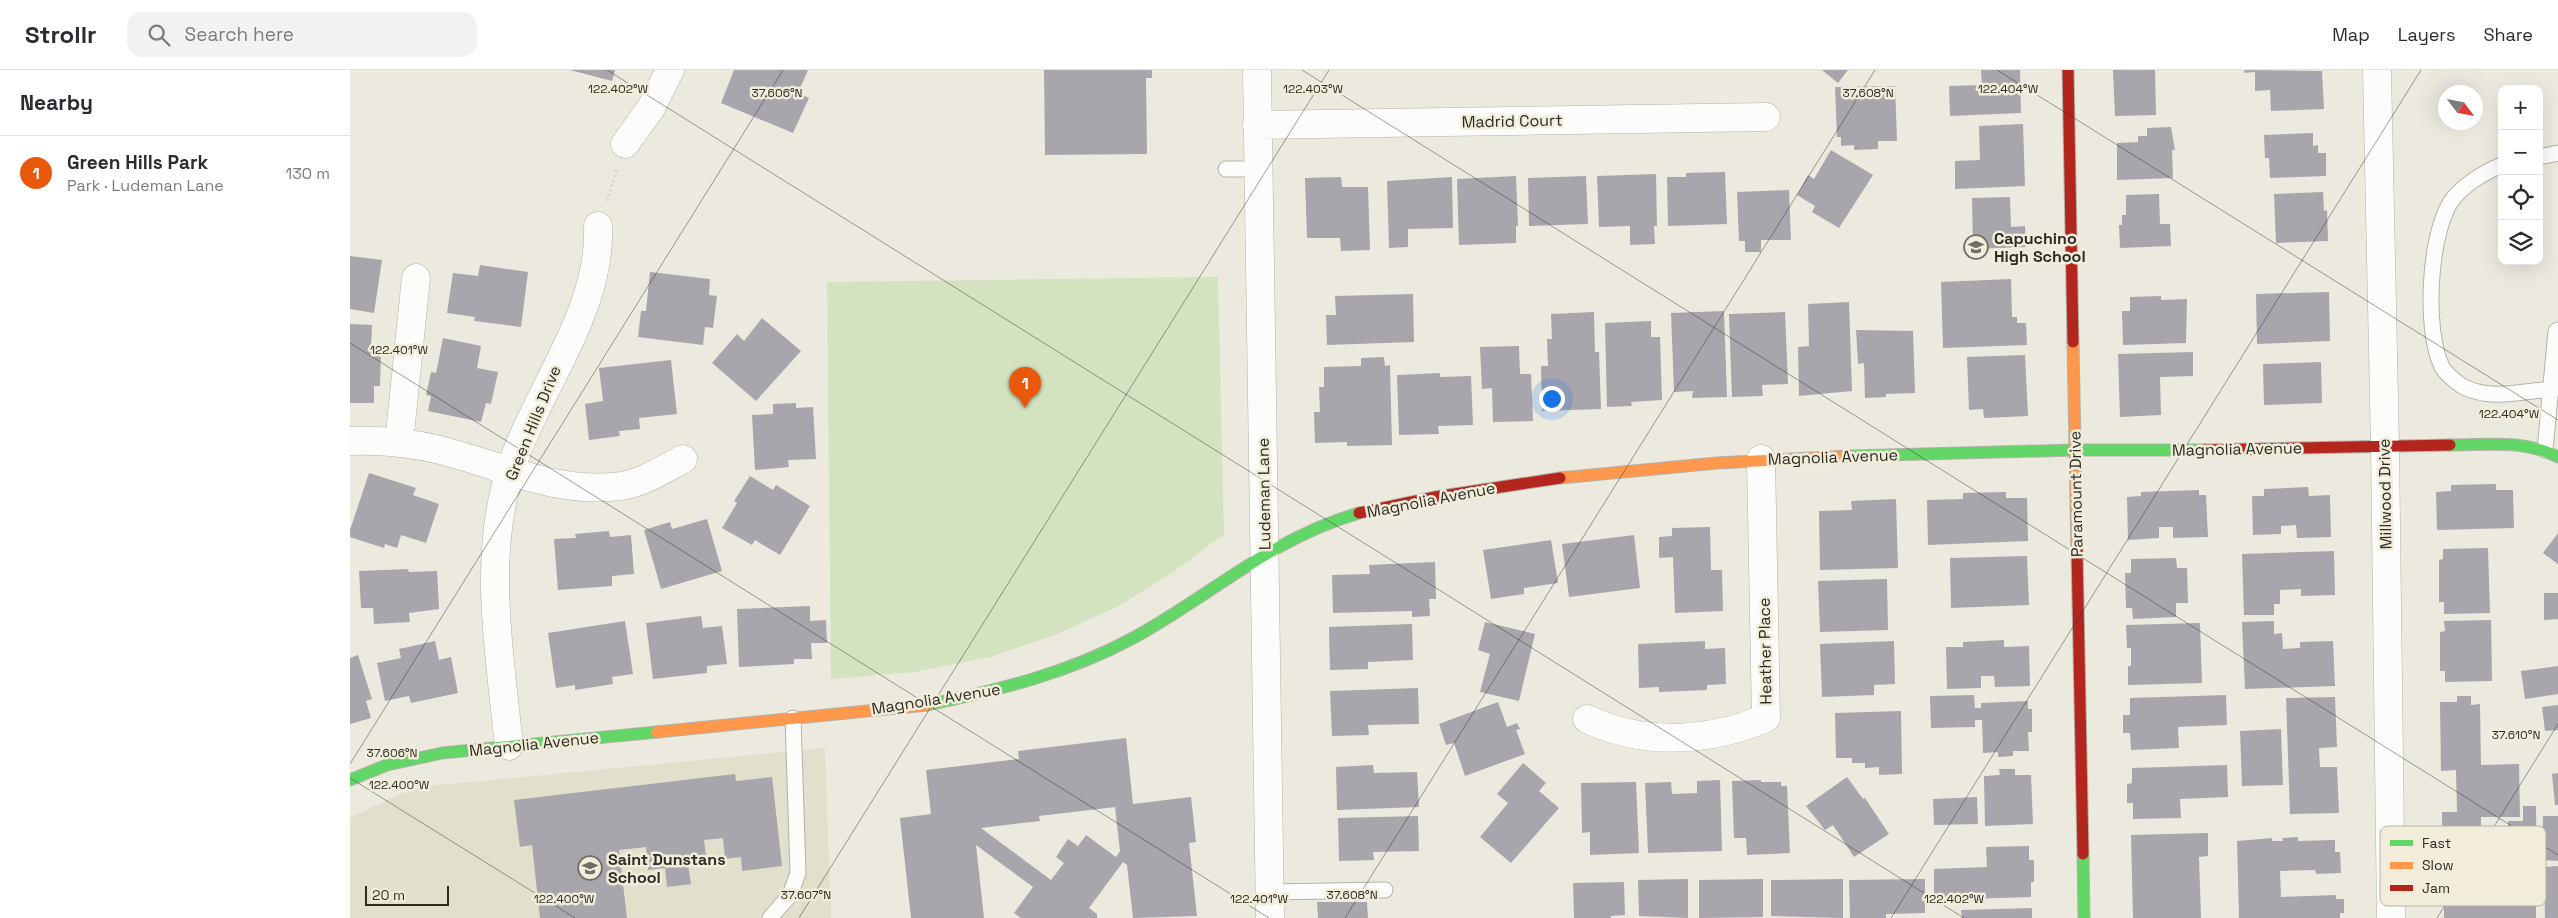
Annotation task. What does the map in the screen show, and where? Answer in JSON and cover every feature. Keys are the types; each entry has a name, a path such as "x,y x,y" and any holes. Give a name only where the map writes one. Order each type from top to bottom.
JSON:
{"main road":[{"name":"Paramount Drive","path":"2068,70 2084,918"},
{"name":"Magnolia Avenue","path":"350,780 387,765 442,753 934,703 999,691 1068,668 1135,637 1264,553 1321,525 1384,507 1418,500 1596,474 1761,459 2075,450 2117,451 2521,444 2552,454"}],"street":[{"path":"625,144 651,108 670,70"},
{"name":"Ludeman Lane","path":"1257,70 1270,905"},
{"name":"Millwood Drive","path":"2377,70 2385,446 2390,826"},
{"name":"Madrid Court","path":"1258,124 1766,117"},
{"name":"Green Hills Drive","path":"509,746 495,603 498,534 510,471 582,310 596,267 599,246 598,226"},
{"path":"399,443 416,278"},
{"path":"350,441 399,443 440,450 548,483 585,488 622,486 654,475 683,459"},
{"name":"Heather Place","path":"1588,719 1617,731 1651,737 1712,735 1738,730 1766,718 1761,459"}],"lane":[{"path":"2543,156 2558,153"},
{"path":"2498,168 2469,184 2451,202 2439,227 2431,287 2433,339 2442,368 2463,387 2495,396 2554,389"},
{"path":"1226,169 1258,169"},
{"path":"2552,454 2556,331 2558,330"},
{"path":"770,918 790,895 798,873 793,718"},
{"path":"1270,905 1385,890"}],"path":[{"path":"598,226 625,144"}],"shaded area":[{"name":"Saint Dunstans School","path":"825,748 831,918 350,918 350,818 399,794 429,786"}],"green space":[{"path":"1218,277 1224,534 1176,570 1119,606 1057,634 991,657 914,672 831,679 827,282"}],"building":[{"path":"570,70 615,70 612,81"},
{"path":"734,70 808,70 798,93 809,98 793,133 721,103"},
{"path":"1044,70 1152,70 1152,78 1146,78 1147,154 1045,155"},
{"path":"1822,70 1848,70 1838,83"},
{"path":"1981,70 2020,70 2021,113 1950,116 1949,86 1982,85"},
{"path":"2113,70 2155,70 2156,115 2115,116"},
{"path":"2244,70 2322,71 2324,109 2271,111 2270,90 2255,91 2255,72 2245,73"},
{"path":"1895,86 1897,141 1878,141 1878,149 1854,150 1854,145 1841,146 1841,137 1837,137 1835,87"},
{"path":"2023,124 2025,186 1955,189 1955,161 1980,160 1979,126"},
{"path":"2171,127 2175,150 2172,150 2173,178 2117,180 2117,143 2138,142 2138,136 2147,136 2147,128"},
{"path":"2313,133 2313,146 2318,145 2318,153 2326,153 2326,176 2270,178 2269,158 2265,158 2264,135"},
{"path":"1831,150 1873,175 1839,228 1812,212 1815,206 1797,195 1808,175 1814,179"},
{"path":"1725,172 1727,224 1668,226 1667,177 1686,177 1686,173"},
{"path":"1656,174 1657,226 1654,226 1655,244 1630,245 1630,226 1599,227 1597,176"},
{"path":"1516,176 1518,226 1516,226 1516,243 1459,245 1457,179"},
{"path":"1586,176 1588,224 1529,226 1528,178"},
{"path":"1341,177 1342,187 1368,187 1370,250 1341,251 1340,238 1307,238 1305,178"},
{"path":"1452,177 1453,228 1408,229 1408,247 1389,248 1387,181"},
{"path":"1789,190 1791,240 1761,240 1761,252 1745,252 1745,241 1739,241 1737,192"},
{"path":"2323,192 2324,211 2327,210 2328,241 2276,243 2274,194"},
{"path":"2159,194 2160,224 2170,224 2171,246 2120,248 2119,225 2122,225 2122,215 2126,215 2126,195"},
{"path":"2010,197 2011,227 2025,226 2026,247 1973,249 1972,198"},
{"path":"350,256 382,260 374,313 350,309"},
{"path":"480,265 528,272 521,327 474,321 475,317 447,313 453,273 478,276"},
{"path":"650,272 710,279 709,295 717,296 713,328 705,327 703,345 638,337 641,311 646,311"},
{"path":"2011,279 2012,317 2017,317 2017,323 2026,323 2027,345 1943,348 1941,282"},
{"path":"2329,292 2330,341 2257,344 2256,294"},
{"path":"1413,294 1414,342 1327,345 1326,315 1336,315 1335,296"},
{"path":"2161,296 2161,300 2187,299 2186,343 2123,345 2122,311 2130,311 2130,297"},
{"path":"1849,302 1852,391 1799,396 1798,347 1809,346 1808,304"},
{"path":"1724,311 1727,397 1692,398 1693,391 1674,392 1671,313"},
{"path":"1594,312 1595,352 1599,352 1601,409 1542,411 1541,366 1548,366 1547,339 1552,339 1551,314"},
{"path":"1785,312 1788,384 1762,385 1763,396 1732,397 1729,314"},
{"path":"762,318 801,351 756,401 712,363 737,334 744,341"},
{"path":"1651,321 1651,337 1660,337 1662,400 1631,402 1632,406 1607,407 1605,323"},
{"path":"350,324 372,325 371,348 381,349 380,386 374,386 374,403 350,403"},
{"path":"1856,330 1913,331 1915,393 1886,394 1886,397 1865,398 1864,363 1858,364"},
{"path":"443,338 481,346 477,368 498,372 491,404 486,403 481,422 428,411 431,396 426,395 431,372 436,373"},
{"path":"1519,346 1520,374 1531,374 1533,421 1493,422 1492,388 1482,389 1480,347"},
{"path":"2193,352 2193,376 2160,377 2161,415 2120,417 2118,354"},
{"path":"2025,355 2028,416 1984,418 1983,409 1969,410 1967,357"},
{"path":"1384,357 1385,366 1390,365 1392,445 1347,446 1347,442 1315,443 1314,412 1320,412 1319,387 1324,387 1324,367 1361,366 1361,358"},
{"path":"671,360 677,414 639,418 640,429 619,431 620,436 589,440 585,404 603,401 599,368"},
{"path":"2321,362 2322,403 2264,405 2263,364"},
{"path":"1440,373 1440,377 1471,376 1473,425 1438,426 1439,434 1399,435 1397,375"},
{"path":"796,403 796,408 813,407 816,459 788,460 789,467 755,470 752,415 773,414 773,404"},
{"path":"369,473 416,488 413,495 439,504 426,543 401,535 397,548 385,544 384,548 350,537 350,530"},
{"path":"750,476 773,490 776,485 810,506 780,555 755,540 752,545 722,528 737,503 734,501"},
{"path":"2496,484 2496,490 2513,490 2514,528 2437,530 2436,492 2451,491 2451,485"},
{"path":"2308,487 2309,496 2330,495 2331,537 2297,538 2296,525 2281,526 2281,534 2253,535 2252,496 2264,496 2264,489"},
{"path":"2199,490 2199,495 2206,495 2208,537 2173,538 2173,527 2159,527 2159,538 2128,540 2127,497 2141,496 2141,492"},
{"path":"2006,492 2006,498 2027,498 2028,541 1928,545 1927,500 1963,499 1963,493"},
{"path":"1896,499 1898,568 1820,570 1819,511 1852,510 1851,501"},
{"path":"707,519 722,571 661,589 644,530 670,522 672,529"},
{"path":"1710,527 1711,570 1722,570 1723,611 1675,613 1673,557 1659,558 1659,537 1672,536 1672,528"},
{"path":"609,531 610,537 631,535 634,574 612,576 612,586 558,590 554,539 576,538 575,534"},
{"path":"2558,533 2558,564 2543,553"},
{"path":"1634,535 1640,588 1569,597 1562,544"},
{"path":"1551,540 1558,583 1524,588 1524,594 1491,599 1483,550"},
{"path":"2488,548 2490,613 2444,614 2444,602 2439,602 2439,560 2443,559 2443,549"},
{"path":"2334,551 2335,595 2301,596 2301,589 2280,590 2280,604 2274,604 2274,615 2244,615 2242,554"},
{"path":"2027,556 2029,605 1951,608 1950,558"},
{"path":"2176,558 2177,568 2187,568 2188,603 2176,603 2176,617 2133,619 2132,608 2126,608 2125,573 2131,573 2131,559"},
{"path":"1435,562 1436,599 1429,599 1430,616 1412,617 1412,611 1333,613 1332,575 1370,574 1369,565"},
{"path":"408,569 409,572 437,571 439,609 409,613 410,622 374,624 373,608 361,608 359,571"},
{"path":"1887,579 1888,630 1820,632 1818,581"},
{"path":"2544,593 2558,593 2558,619 2544,620"},
{"path":"810,606 810,621 826,620 827,643 811,643 812,659 794,659 794,664 739,667 737,609"},
{"path":"701,616 703,628 722,626 727,664 707,666 707,673 653,679 646,623"},
{"path":"2491,620 2492,681 2445,682 2445,671 2440,671 2440,632 2445,631 2444,621"},
{"path":"625,621 633,674 612,677 613,684 575,690 575,685 556,688 548,633"},
{"path":"2274,621 2274,634 2282,633 2283,649 2300,648 2300,642 2333,641 2335,686 2245,689 2242,622"},
{"path":"1485,622 1535,634 1519,701 1480,692 1490,654 1478,650"},
{"path":"2200,623 2202,683 2128,685 2128,666 2131,666 2131,648 2127,648 2126,625"},
{"path":"1412,624 1413,660 1368,662 1368,669 1330,670 1329,627"},
{"path":"2004,640 2004,647 2029,646 2030,686 1995,687 1994,676 1981,676 1981,688 1947,689 1946,647 1963,647 1963,642"},
{"path":"435,641 439,660 451,657 458,693 411,703 409,696 385,701 377,663 401,658 399,649"},
{"path":"1705,641 1705,649 1725,648 1726,684 1707,685 1707,690 1659,692 1659,687 1639,688 1638,644"},
{"path":"1894,641 1895,684 1874,685 1874,695 1822,697 1820,644"},
{"path":"358,655 372,699 366,701 371,718 350,724 350,658"},
{"path":"2558,666 2558,694 2525,699 2521,671"},
{"path":"1418,688 1419,724 1368,725 1369,735 1332,736 1330,691"},
{"path":"1974,695 1975,708 1981,708 1981,703 2028,701 2028,709 2032,709 2032,732 2028,732 2029,751 2013,751 2013,756 1998,757 1998,752 1983,753 1982,720 1975,720 1975,727 1931,728 1930,696"},
{"path":"2226,695 2227,725 2178,727 2179,748 2131,750 2130,733 2123,733 2123,715 2130,715 2130,698"},
{"path":"2457,696 2471,696 2471,705 2480,704 2481,765 2519,764 2520,817 2481,817 2481,826 2442,826 2442,812 2457,812 2456,770 2441,771 2440,702 2457,702"},
{"path":"2335,697 2337,747 2319,748 2320,767 2337,767 2339,813 2290,814 2286,698"},
{"path":"1498,702 1507,727 1517,723 1520,729 1516,730 1525,754 1465,776 1454,743 1446,745 1439,724"},
{"path":"2558,705 2558,730 2545,731 2542,707"},
{"path":"1901,711 1902,774 1879,775 1879,767 1865,768 1865,763 1852,763 1852,758 1836,758 1835,713"},
{"path":"2281,729 2283,785 2242,786 2240,731"},
{"path":"1126,738 1133,804 1191,797 1196,842 1189,843 1197,916 1133,918 1127,865 1123,862 1089,908 1097,914 1097,918 1021,918 1014,913 1033,887 976,845 984,918 911,918 900,818 931,814 926,770 1019,759 1018,751","holes":["1115,807 1120,851 1116,857 1086,835 1078,846 1068,839 1056,857 1064,863 1051,880 981,828 1040,821 1039,816"]},
{"path":"1523,763 1546,783 1539,791 1559,808 1511,863 1480,837 1508,803 1497,794"},
{"path":"1373,765 1374,773 1417,772 1419,807 1337,810 1336,767"},
{"path":"2227,765 2228,797 2180,799 2181,818 2133,819 2133,803 2127,803 2127,784 2132,783 2132,768"},
{"path":"1999,769 2015,769 2015,775 2031,775 2033,824 1985,826 1984,776 2000,775"},
{"path":"2558,773 2558,805 2555,805 2552,774"},
{"path":"735,774 736,781 772,777 782,866 742,871 741,857 725,859 723,838 704,840 707,863 688,865 691,884 667,887 665,868 648,870 646,847 619,850 627,918 540,918 532,845 520,847 514,800"},
{"path":"1847,777 1863,799 1865,798 1889,834 1854,857 1833,825 1825,830 1806,806"},
{"path":"1720,780 1722,851 1648,853 1645,783 1671,782 1672,794 1697,793 1697,781"},
{"path":"1761,780 1761,782 1781,782 1781,786 1787,786 1790,853 1747,855 1746,838 1734,838 1732,781"},
{"path":"1636,782 1639,853 1590,855 1590,832 1582,833 1581,783"},
{"path":"1977,797 1978,824 1934,825 1933,799"},
{"path":"2523,806 2536,806 2536,826 2508,826 2508,821 2523,821"},
{"path":"1418,816 1419,851 1373,852 1374,860 1339,861 1338,818"},
{"path":"2543,816 2558,816 2558,861 2546,860 2546,826 2543,826"},
{"path":"2208,833 2208,856 2199,857 2201,918 2133,918 2131,835"},
{"path":"2298,837 2298,841 2335,840 2335,852 2340,852 2341,873 2316,874 2315,870 2280,871 2281,897 2336,895 2336,899 2344,899 2344,913 2340,913 2340,918 2239,918 2237,841 2272,838 2272,841 2283,841 2282,838"},
{"path":"2029,846 2029,860 2034,860 2034,882 2031,882 2031,897 1934,900 1934,869 1987,867 1986,847"},
{"path":"2558,866 2558,918 2545,918 2546,867"},
{"path":"1688,879 1688,918 1639,916 1638,880"},
{"path":"1763,879 1763,917 1699,918 1699,880"},
{"path":"1843,879 1843,918 1771,916 1771,880"},
{"path":"1925,879 1925,913 1886,914 1886,918 1850,918 1849,880"},
{"path":"1624,882 1625,915 1611,916 1611,918 1574,918 1573,883"},
{"path":"1317,902 1367,902 1368,918 1318,918"},
{"path":"2444,906 2536,906 2536,918 2444,918"},
{"path":"2032,908 2032,918 1962,918 1961,910"}],"traffic: fast":[{"path":"2450,445 2519,445 2545,451 2558,457"},
{"path":"1849,456 2075,450 2204,450"},
{"path":"927,705 1033,679 1110,650 1135,637 1297,537 1359,513"},
{"path":"350,780 387,765 442,753 657,732"},
{"path":"2083,854 2084,918"}],"traffic: slow":[{"path":"2073,342 2077,551"},
{"path":"1560,478 1717,463 1849,456"},
{"path":"657,732 927,705"}],"traffic: jam":[{"path":"2068,70 2073,342"},
{"path":"2204,450 2450,445"},
{"path":"1359,513 1435,497 1560,478"},
{"path":"2077,551 2083,854"}],"place":[{"name":"Capuchino High School","path":"1976,247"},
{"name":"Green Hills Park","path":"1025,408"},
{"name":"Saint Dunstans School","path":"590,868"}]}
